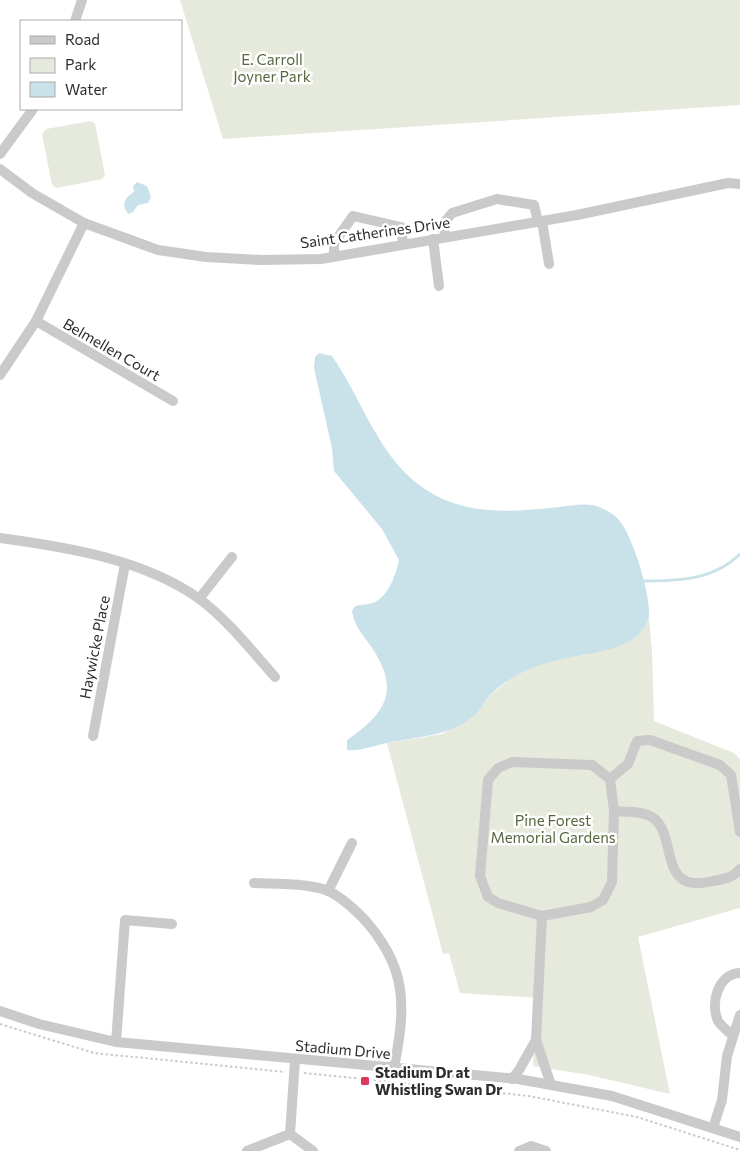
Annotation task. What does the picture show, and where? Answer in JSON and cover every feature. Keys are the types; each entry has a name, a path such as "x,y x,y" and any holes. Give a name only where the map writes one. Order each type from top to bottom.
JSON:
{"street":[{"path":"75,20 82,0"},
{"path":"0,154 31,110"},
{"name":"Saint Catherines Drive","path":"0,170 32,193 84,222 158,250 206,257 261,260 334,256 540,221 728,183 740,184"},
{"path":"446,237 444,223 452,213 497,199 534,205 540,221 549,264"},
{"path":"334,256 334,243 353,216 401,227 403,244"},
{"path":"0,375 36,322 84,222"},
{"path":"433,239 440,286"},
{"name":"Belmellen Court","path":"36,322 173,402"},
{"path":"0,538 66,547 125,564 171,582 199,599 241,639 275,677"},
{"path":"199,599 232,557"},
{"name":"Haywicke Place","path":"93,736 125,564"},
{"path":"610,779 628,764 637,741 650,740 720,766 731,775 740,832"},
{"path":"512,762 592,765 610,779 614,811 612,882 603,900 591,907 542,916 498,903 488,897 480,876 488,780 498,768 512,762"},
{"path":"614,811 652,817 659,824 677,874 684,880 704,883 735,876 740,869"},
{"path":"328,891 352,843"},
{"path":"254,883 290,884 328,891 357,912 379,935 398,973 402,1001 400,1037 394,1068"},
{"path":"542,916 536,1040 551,1085"},
{"path":"116,1042 125,920 172,924"},
{"path":"732,1035 719,1023 715,1012 714,1000 725,979 735,973 740,973"},
{"name":"Stadium Drive","path":"0,1011 39,1024 116,1042 512,1079 551,1085 612,1096 740,1137"},
{"path":"712,1128 722,1100 727,1056 732,1035 740,1015"},
{"path":"512,1079 536,1040"},
{"path":"290,1134 295,1060"},
{"path":"247,1151 290,1134"},
{"path":"290,1134 313,1151"},
{"path":"519,1151 531,1146 546,1151"}],"path":[{"path":"311,1074 529,1096 637,1117 740,1150"}],"green space":[{"name":"E. Carroll Joyner Park","path":"180,0 740,0 740,105 223,139"},
{"path":"91,121 95,123 105,175 102,179 57,188 52,185 42,134 46,129"},
{"name":"Pine Forest Memorial Gardens","path":"649,619 654,721 734,753 740,759 740,908 638,937 670,1094 589,1075 533,1066 537,998 460,993 449,953 443,954 387,743 442,734 476,714 489,696 514,676 536,665 636,637"}],"water":[{"path":"137,182 147,186 151,197 148,203 138,205 129,214 124,205 128,196 134,192 133,186"},
{"path":"319,353 332,356 384,447 411,478 428,491 459,505 475,508 508,511 589,505 604,509 617,518 630,539 647,595 649,617 646,625 638,635 618,647 545,663 519,674 504,683 490,695 475,715 455,728 433,735 363,749 347,750 347,740 371,721 379,711 385,700 387,689 386,677 381,663 357,626 352,611 355,606 368,604 380,599 394,578 399,560 382,529 334,471 332,448 314,368 315,357"}],"waterway":[{"path":"640,581 667,581 693,578 718,570 740,554"}],"place":[{"name":"Stadium Dr at Whistling Swan Dr","path":"365,1081"}]}
